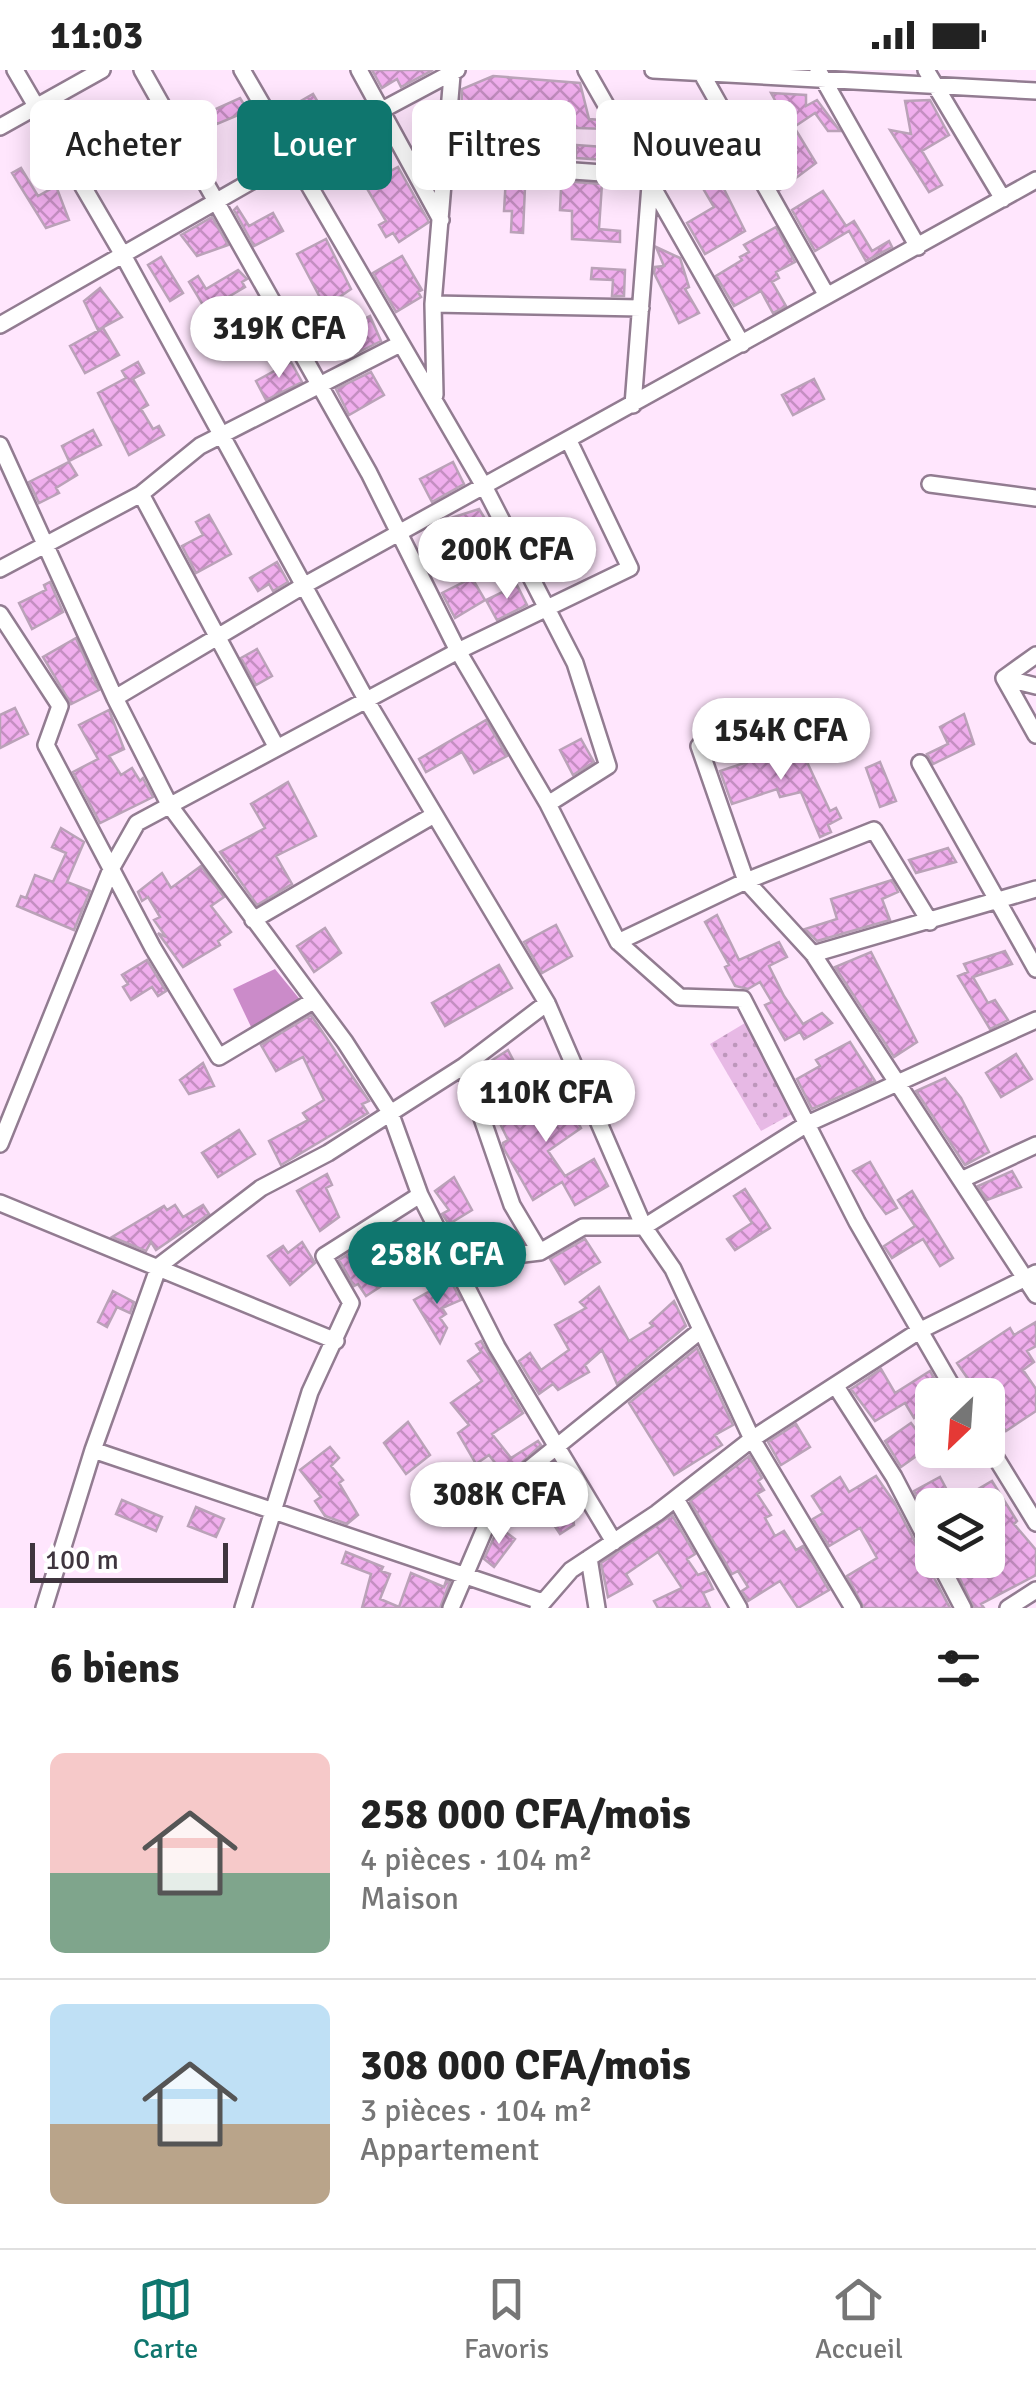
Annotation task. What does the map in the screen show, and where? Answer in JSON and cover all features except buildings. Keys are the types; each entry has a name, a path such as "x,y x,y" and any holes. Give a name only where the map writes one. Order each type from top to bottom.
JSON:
{"street":[{"path":"16,70 30,100"},
{"path":"46,100 102,70"},
{"path":"142,70 398,533 458,651 548,804 618,942 680,996 743,1000 947,1378"},
{"path":"242,70 259,100"},
{"path":"359,70 376,100"},
{"path":"586,70 603,100"},
{"path":"653,70 821,76 1036,91"},
{"path":"926,70 1003,198"},
{"path":"705,72 826,294"},
{"path":"392,104 455,73"},
{"path":"452,100 455,73"},
{"path":"821,76 918,247"},
{"path":"0,127 30,109"},
{"path":"392,129 441,220"},
{"path":"115,698 303,586 1036,180"},
{"path":"83,190 123,255 368,703 547,1004 644,1226 673,1269 752,1439 853,1608"},
{"path":"0,325 240,190"},
{"path":"311,190 400,344 435,395 575,663 608,766 548,804"},
{"path":"435,395 433,304 444,190"},
{"path":"632,405 647,190"},
{"path":"654,190 742,344"},
{"path":"433,304 641,308"},
{"path":"0,569 140,494 200,446 400,344"},
{"path":"0,1144 111,869 137,823 368,703 458,651 630,568 569,440"},
{"path":"0,445 115,698 170,806 390,1112 420,1195 496,1348 614,1542"},
{"path":"930,484 1036,498"},
{"path":"140,494 278,748"},
{"path":"0,614 60,706 46,746 219,1057 313,1000"},
{"path":"1004,678 1036,655"},
{"path":"1004,678 1036,686"},
{"path":"1004,678 1036,735"},
{"path":"699,746 746,881 813,954 961,1180 1030,1275 1036,1295"},
{"path":"920,763 1036,968"},
{"path":"253,920 434,815"},
{"path":"618,942 746,881 874,830 930,922"},
{"path":"813,954 999,903 1036,889"},
{"path":"44,1608 93,1450 159,1266 261,1188 464,1066 547,1004"},
{"path":"464,1281 499,1258 540,1252 583,1227 644,1226 808,1124 1036,1020"},
{"path":"464,1066 512,1205 540,1252"},
{"path":"961,1180 1036,1144"},
{"path":"243,1608 310,1392 351,1303 324,1256 420,1195"},
{"path":"0,1204 336,1340"},
{"path":"93,1450 539,1605 589,1558 752,1439 919,1331 1030,1275"},
{"path":"451,1608 461,1576 486,1526 519,1477 700,1331"},
{"path":"836,1388 894,1476 915,1517"},
{"path":"1003,1468 1036,1522"},
{"path":"676,1498 739,1608"},
{"path":"589,1558 597,1608"},
{"path":"947,1578 963,1608"},
{"path":"1008,1608 1036,1590"}],"shaded area":[{"path":"275,969 302,1002 253,1031 233,989"},
{"path":"750,1020 801,1109 761,1131 710,1044"}]}
